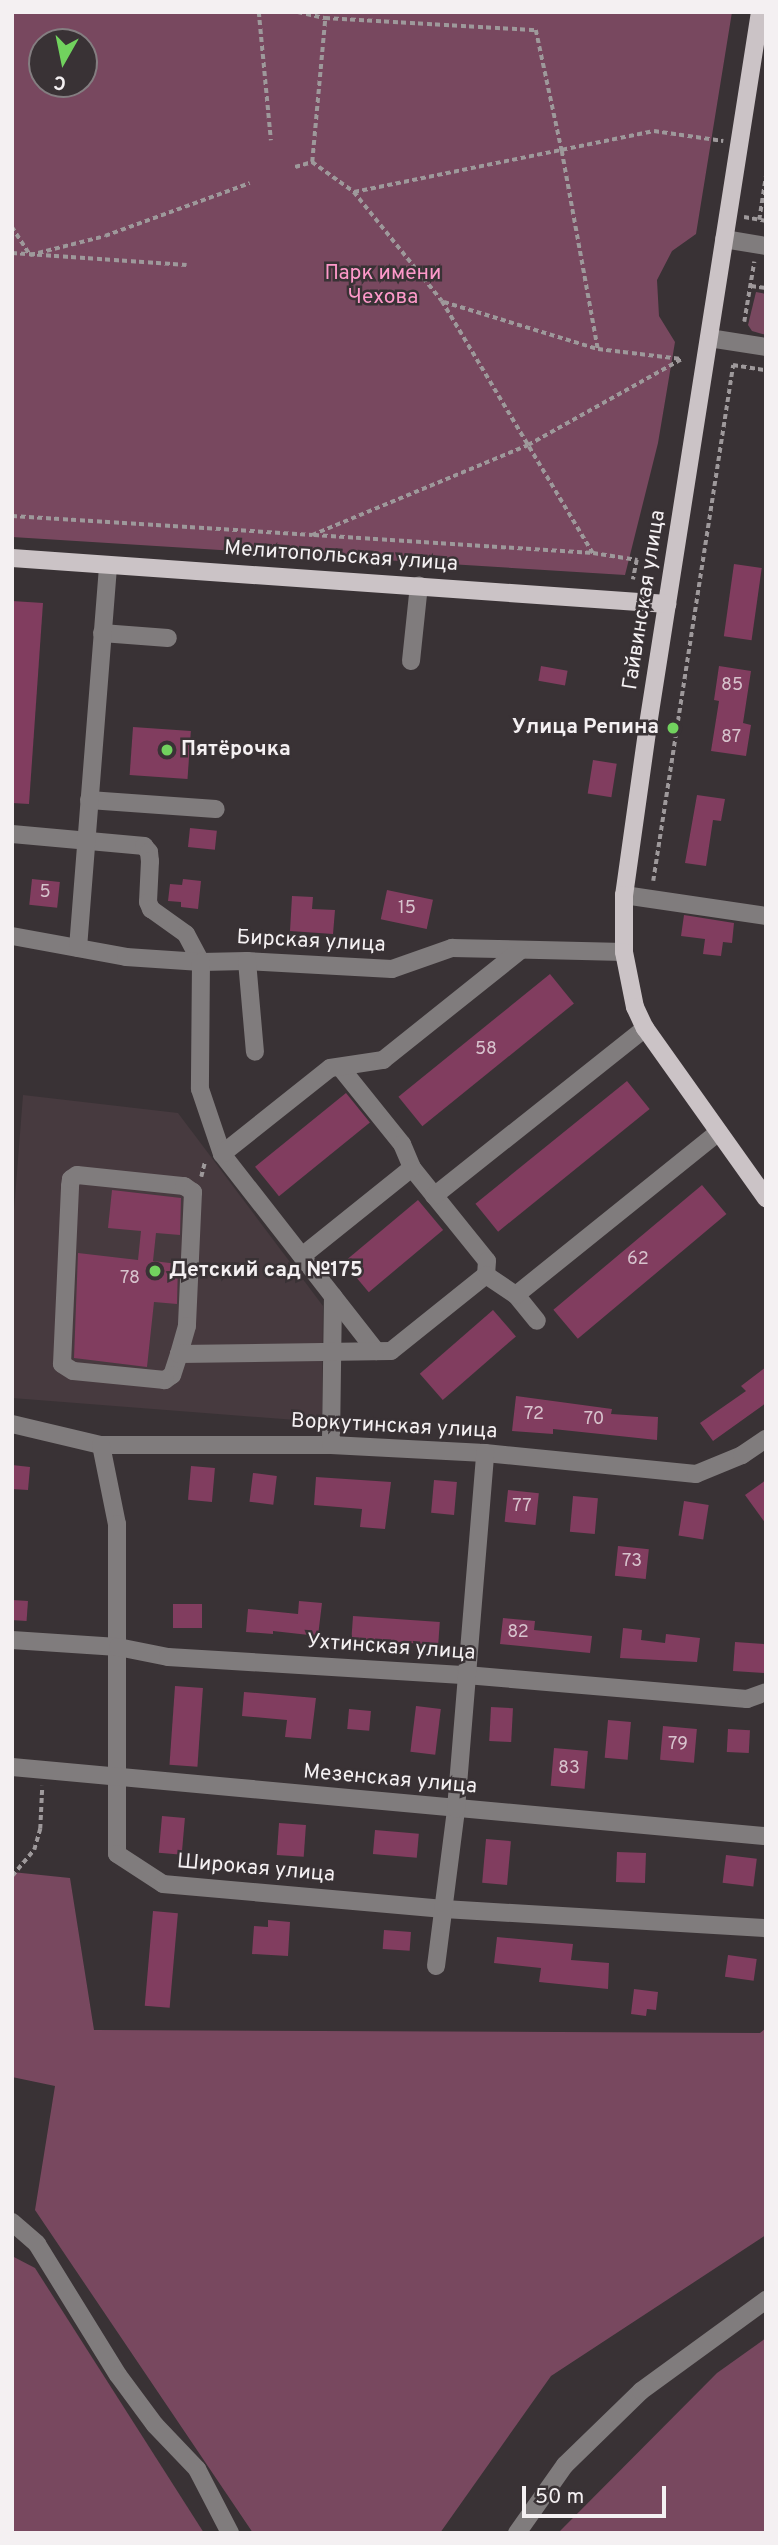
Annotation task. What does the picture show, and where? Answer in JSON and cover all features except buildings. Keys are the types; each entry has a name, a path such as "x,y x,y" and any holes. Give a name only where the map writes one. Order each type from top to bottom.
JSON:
{"main road":[{"name":"Гайвинская улица","path":"760,12 624,895 624,953 635,1007 645,1028 766,1198"},
{"name":"Мелитопольская улица","path":"12,558 667,604"}],"street":[{"path":"724,239 760,253"},
{"path":"709,338 766,347"},
{"path":"78,947 108,565"},
{"path":"411,661 419,585"},
{"path":"102,633 168,638"},
{"path":"89,800 216,809"},
{"path":"12,834 144,846 149,852 148,902 151,909 186,933 201,962 200,1089 216,1155 302,1256 376,1351"},
{"path":"624,895 766,916"},
{"path":"12,951 19,937"},
{"name":"Бирская улица","path":"19,937 126,957 392,969 452,948 624,953"},
{"path":"216,1155 330,1069 383,1060 521,950"},
{"path":"247,961 255,1052"},
{"path":"434,1196 645,1028"},
{"path":"179,1354 391,1351 486,1275 487,1261 412,1168 402,1144 340,1067"},
{"path":"516,1295 719,1132"},
{"path":"302,1256 412,1168"},
{"path":"85,1175 184,1186 191,1190 187,1326 179,1354 172,1375 165,1380 73,1371 62,1364 71,1179 85,1175"},
{"path":"486,1275 516,1295 537,1321"},
{"path":"331,1445 333,1296"},
{"name":"Воркутинская улица","path":"12,1424 101,1445 331,1445 485,1453 696,1474 742,1455 766,1439"},
{"name":"Широкая улица","path":"101,1445 117,1524 117,1854 163,1884 444,1909 766,1928"},
{"path":"436,1966 456,1809 485,1453"},
{"name":"Ухтинская улица","path":"12,1640 118,1647 169,1657 466,1675 747,1699 766,1692"},
{"name":"Мезенская улица","path":"12,1767 764,1836"},
{"path":"12,2222 37,2244 118,2375 155,2425 197,2469 230,2533"},
{"path":"517,2533 565,2465 641,2391 766,2300"}],"path":[{"path":"259,12 271,140"},
{"path":"298,12 325,18 536,30 562,151 598,349"},
{"path":"313,162 325,18"},
{"path":"354,192 654,131 723,141"},
{"path":"295,167 313,162"},
{"path":"313,162 354,192 442,301 593,554"},
{"path":"766,174 759,220 766,221"},
{"path":"30,255 105,236 250,183"},
{"path":"12,227 30,255"},
{"path":"12,253 187,265"},
{"path":"744,322 760,253"},
{"path":"751,285 766,288"},
{"path":"312,535 528,445 682,359 598,349 442,301"},
{"path":"650,900 733,365 766,370"},
{"path":"12,516 593,554 637,560 634,580"},
{"path":"191,1190 198,1184 205,1161 216,1155"},
{"path":"12,1876 34,1850 40,1829 43,1769"}],"shaded area":[{"name":"Детский сад №175","path":"23,1095 178,1113 323,1306 322,1422 12,1398 12,1236"}],"green space":[{"name":"Парк имени Чехова","path":"12,12 732,12 696,234 672,251 657,280 659,316 675,342 658,443 625,575 12,537"},
{"path":"756,292 766,294 766,335 752,331 748,325"},
{"path":"12,1872 70,1878 94,2030 760,2033 766,2028 766,2235 551,2376 440,2533 253,2533 35,2210 55,2086 12,2077"},
{"path":"12,2256 35,2268 204,2533 12,2533"},
{"path":"766,2338 766,2533 558,2533 717,2373"}],"place":[{"name":"Улица Репина","path":"673,728"},
{"name":"Пятёрочка","path":"167,750"},
{"name":"Детский сад №175","path":"155,1271"}]}
